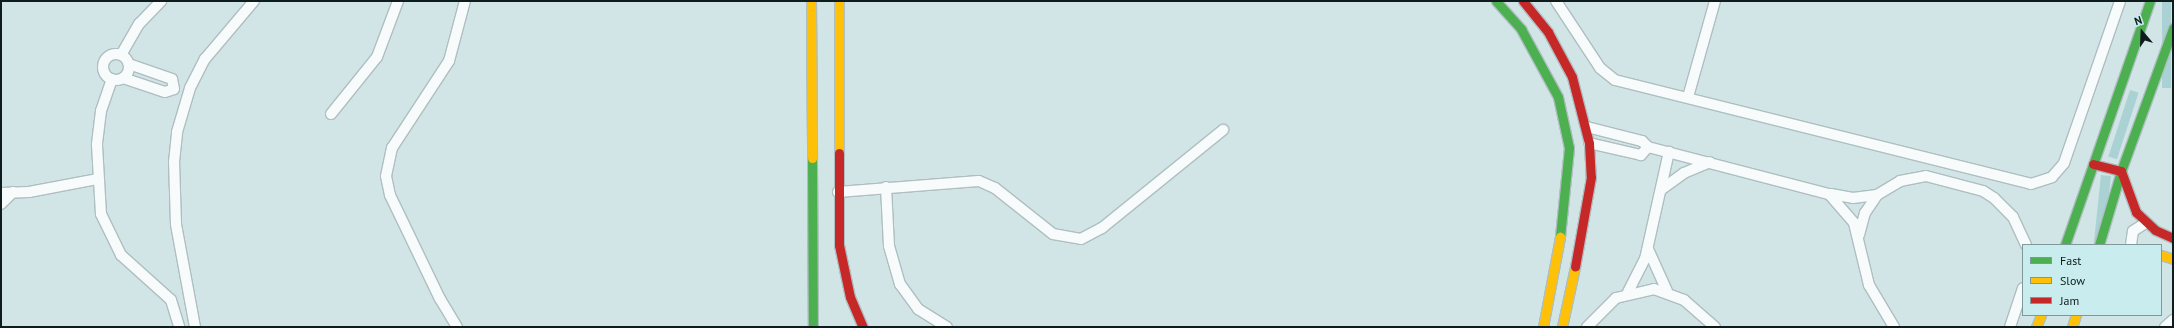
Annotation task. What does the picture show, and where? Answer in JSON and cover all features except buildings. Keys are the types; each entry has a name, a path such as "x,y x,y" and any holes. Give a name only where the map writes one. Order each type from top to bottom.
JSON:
{"street":[{"path":"121,55 135,29 161,1"},
{"path":"195,327 176,224 174,162 176,132 190,88 205,59 254,1"},
{"path":"331,114 377,57 398,1"},
{"path":"457,327 436,293 390,195 386,176 392,148 449,61 465,1"},
{"path":"811,1 813,327"},
{"path":"839,1 838,192 843,271 862,327"},
{"path":"1496,1 1521,28 1548,73 1560,104 1569,148 1566,206 1543,327"},
{"path":"1523,1 1561,54 1579,95 1587,127 1589,143 1587,208 1562,327"},
{"path":"1556,1 1607,75 1624,83 1688,97 2023,183 2039,183 2052,177 2064,163 2120,1"},
{"path":"1688,97 1715,1"},
{"path":"2065,244 2150,1"},
{"path":"2099,244 2121,171 2173,28"},
{"path":"113,54 121,55 129,64 172,79 174,89 165,92 123,78 112,79 105,74 104,62 113,54"},
{"path":"123,78 129,64"},
{"path":"112,79 98,128 97,179 101,214 112,242 131,265 171,300 179,327"},
{"path":"1587,127 1642,141 1648,147 1829,194 1853,198 1876,195 1900,180 1926,176 1983,191 2013,217 2026,244"},
{"path":"838,192 886,187 980,181 995,188 1053,234 1081,239 1102,228 1223,130"},
{"path":"1589,143 1641,155 1648,147"},
{"path":"1587,327 1604,306 1628,292 1641,271 1662,189 1669,152"},
{"path":"1662,189 1684,173 1710,162"},
{"path":"2093,164 2121,171"},
{"path":"2121,171 2128,198 2146,223 2173,238"},
{"path":"1,192 13,192 97,179"},
{"path":"886,187 889,246 900,284 918,309 947,327"},
{"path":"1,204 13,192"},
{"path":"1829,194 1847,212 1859,235 1869,285 1894,327"},
{"path":"1859,235 1865,213 1876,195"},
{"path":"2131,244 2133,231 2146,223"},
{"path":"1648,247 1667,291"},
{"path":"2162,255 2173,259"},
{"path":"1628,292 1667,291 1684,300 1715,327"},
{"path":"2010,327 2022,291"},
{"path":"2036,327 2041,316"},
{"path":"2072,327 2076,316"},
{"path":"2165,327 2173,320"}],"shaded area":[{"path":"2162,1 2171,1 2171,88 2162,88"},
{"path":"2130,90 2139,93 2117,159 2108,157"},
{"path":"2101,175 2111,176 2104,244 2094,244"}],"traffic: fast":[{"path":"1496,1 1521,29 1558,97 1569,148 1560,237"},
{"path":"2065,244 2150,1"},
{"path":"2099,244 2121,171 2173,28"},
{"path":"812,158 813,327"}],"traffic: slow":[{"path":"811,1 812,158"},
{"path":"839,1 839,153"},
{"path":"1543,327 1560,237"},
{"path":"2162,255 2173,259"},
{"path":"1562,327 1575,267"},
{"path":"2036,327 2041,316"},
{"path":"2072,327 2076,316"}],"traffic: jam":[{"path":"1523,1 1548,32 1572,77 1589,143 1591,177 1575,267"},
{"path":"839,153 839,245 850,297 863,327"},
{"path":"2093,164 2121,171 2136,212 2155,230 2173,238"}]}
